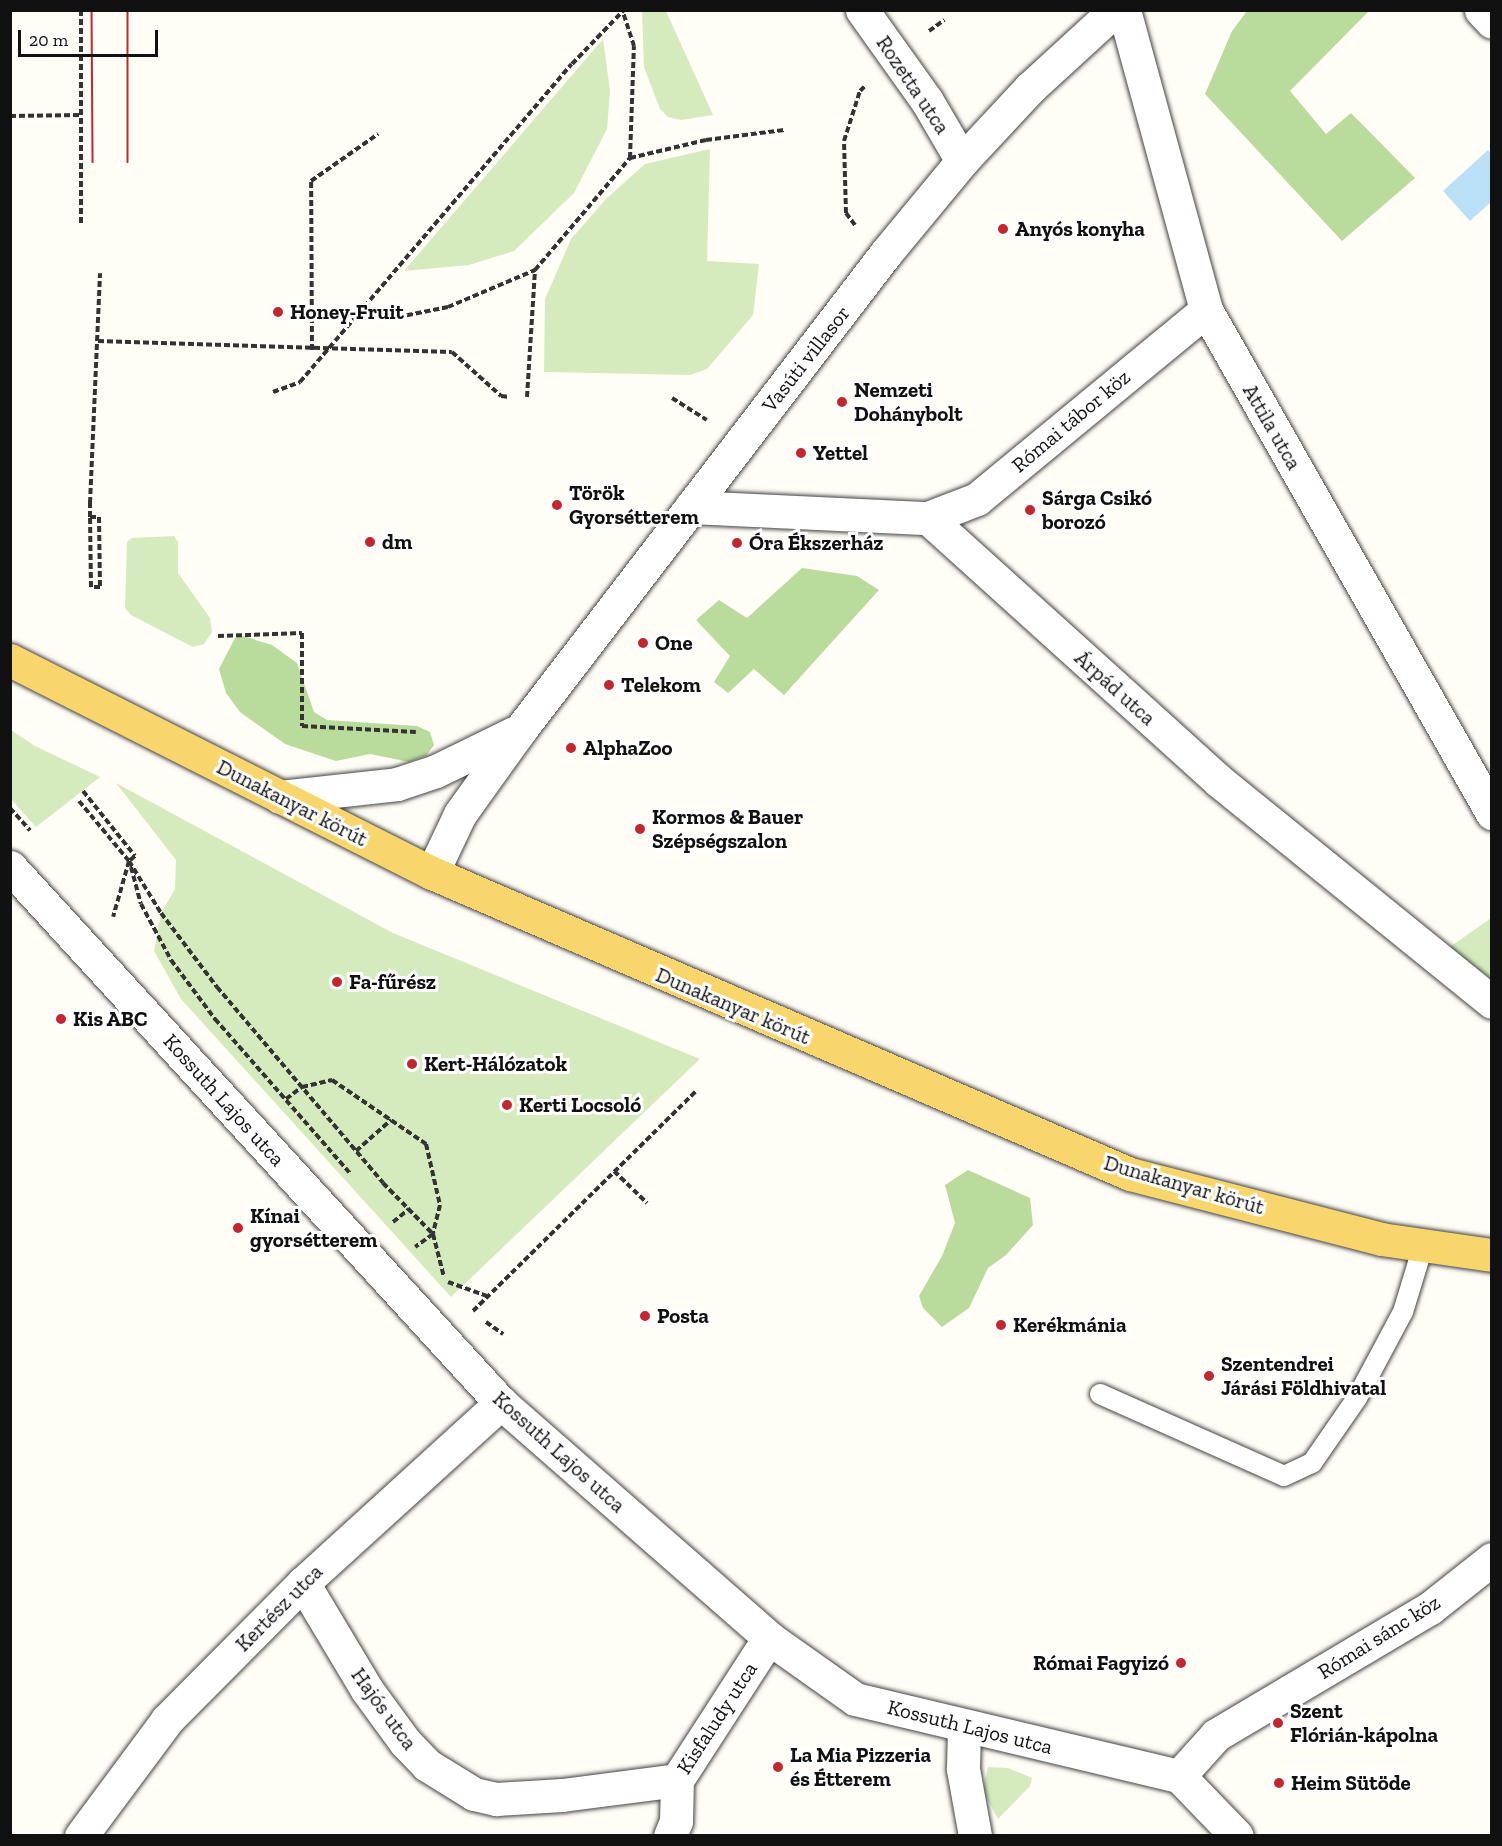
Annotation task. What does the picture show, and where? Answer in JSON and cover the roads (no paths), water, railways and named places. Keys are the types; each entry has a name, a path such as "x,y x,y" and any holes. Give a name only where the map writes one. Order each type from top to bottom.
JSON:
{"main road":[{"name":"Dunakanyar körút","path":"10,660 432,873 1130,1174 1381,1239 1491,1255"}],"street":[{"name":"Rozetta utca","path":"862,10 927,100 962,161"},
{"name":"Vasúti villasor","path":"432,873 460,814 520,729 886,253 962,161 1030,88 1115,10"},
{"name":"Attila utca","path":"1124,10 1206,310 1491,813"},
{"path":"1481,10 1491,22"},
{"name":"Római tábor köz","path":"928,518 977,499 1206,310"},
{"path":"690,507 928,518"},
{"name":"Árpád utca","path":"928,518 1219,781 1491,1002"},
{"name":"Vasúti villasor","path":"280,797 397,784 476,754 520,729"},
{"name":"Kossuth Lajos utca","path":"10,867 501,1402 769,1638 855,1699 964,1727 1179,1776"},
{"name":"Kertész utca","path":"81,1836 167,1720 303,1583 501,1402"},
{"name":"Római sánc köz","path":"1179,1776 1216,1735 1430,1608 1491,1559"},
{"name":"Hajós utca","path":"303,1583 367,1690 405,1743 428,1765 474,1794 496,1799 562,1795 677,1780"},
{"name":"Kisfaludy utca","path":"670,1836 676,1821 677,1780 769,1638"},
{"path":"964,1727 963,1769 975,1836"},
{"path":"1179,1776 1237,1836"}],"lane":[{"path":"1100,1394 1284,1476 1312,1463 1358,1398 1403,1312 1423,1246"}],"water":[{"path":"1488,150 1491,154 1491,202 1470,221 1443,191"}],"tram line":[{"path":"92,10 93,162"},
{"path":"128,10 128,162"}],"place":[{"name":"Anyós konyha","path":"1003,229"},
{"name":"Honey-Fruit","path":"278,312"},
{"name":"Nemzeti Dohánybolt","path":"842,402"},
{"name":"Yettel","path":"801,453"},
{"name":"Török Gyorsétterem","path":"557,505"},
{"name":"Sárga Csikó borozó","path":"1030,510"},
{"name":"dm","path":"370,542"},
{"name":"Óra Ékszerház","path":"737,543"},
{"name":"One","path":"643,643"},
{"name":"Telekom","path":"609,685"},
{"name":"AlphaZoo","path":"571,748"},
{"name":"Kormos & Bauer Szépségszalon","path":"640,829"},
{"name":"Fa-fűrész","path":"337,982"},
{"name":"Kis ABC","path":"61,1019"},
{"name":"Kert-Hálózatok","path":"412,1064"},
{"name":"Kerti Locsoló","path":"507,1105"},
{"name":"Kínai gyorsétterem","path":"238,1228"},
{"name":"Posta","path":"645,1316"},
{"name":"Kerékmánia","path":"1001,1325"},
{"name":"Szentendrei Járási Földhivatal","path":"1209,1376"},
{"name":"Római Fagyizó","path":"1181,1663"},
{"name":"Szent Flórián-kápolna","path":"1278,1723"},
{"name":"La Mia Pizzeria és Étterem","path":"778,1767"},
{"name":"Heim Sütöde","path":"1279,1783"}]}
